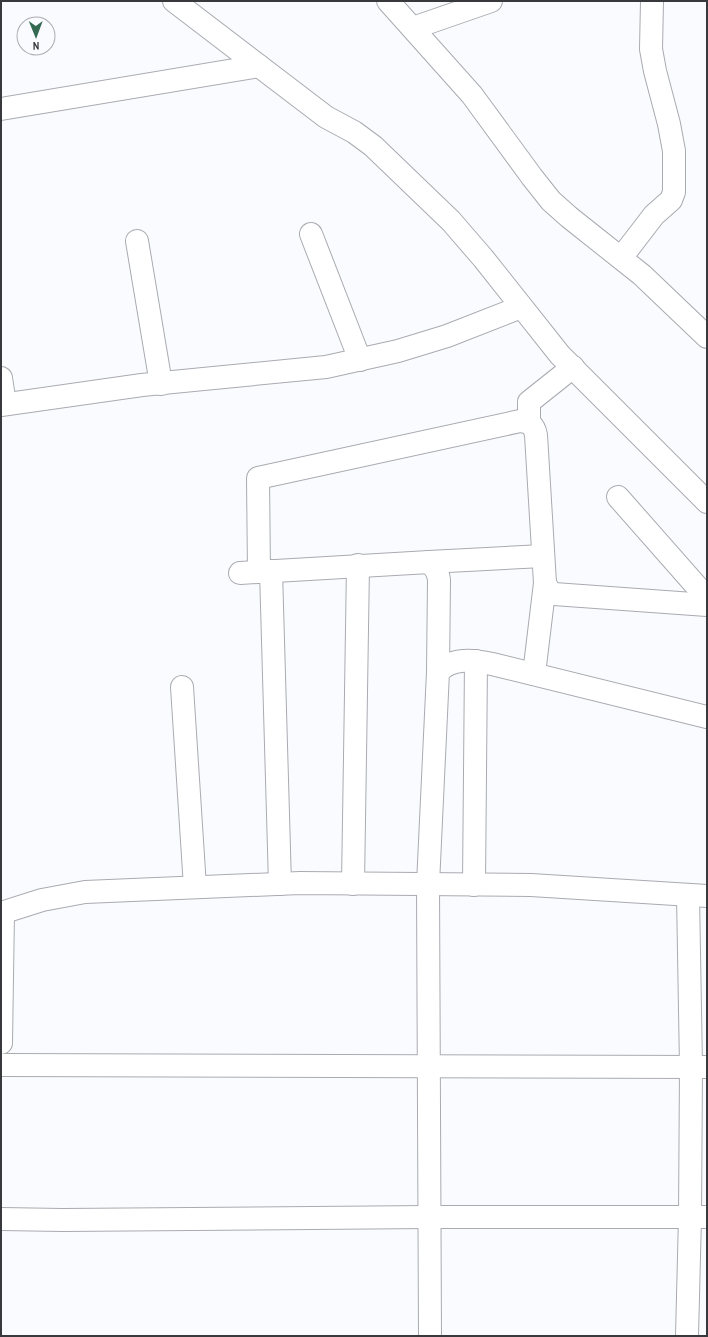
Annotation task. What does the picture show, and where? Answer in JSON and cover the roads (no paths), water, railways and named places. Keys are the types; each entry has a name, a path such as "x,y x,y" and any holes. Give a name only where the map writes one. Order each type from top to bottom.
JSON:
{"street":[{"path":"174,1 326,117 354,132 373,146 450,221 483,258 560,355 707,502"},
{"path":"388,1 472,95 551,201 642,275 707,338"},
{"path":"413,28 491,1"},
{"path":"621,258 654,215 671,200 674,192 674,151 651,49 652,1"},
{"path":"1,109 259,66"},
{"path":"311,234 360,360"},
{"path":"137,241 161,384"},
{"path":"1,378 3,404 161,384 326,367 398,351 447,336 521,307"},
{"path":"529,422 529,402 572,367"},
{"path":"280,884 257,572 258,478 520,421 529,422 534,427 536,435 545,583 534,674"},
{"path":"618,497 707,598"},
{"path":"257,572 358,565 544,556"},
{"path":"429,562 439,573 438,672 428,884 430,1336"},
{"path":"352,884 358,565"},
{"path":"545,583 549,591 554,594 707,605"},
{"path":"438,672 444,666 451,663 476,661 707,717"},
{"path":"474,884 476,661"},
{"path":"182,687 196,887"},
{"path":"1,1043 2,913 42,900 85,892 280,884 530,885 698,896 698,1217 687,1336"},
{"path":"1,1065 699,1067"},
{"path":"1,1219 71,1220 429,1217 698,1217"}]}
